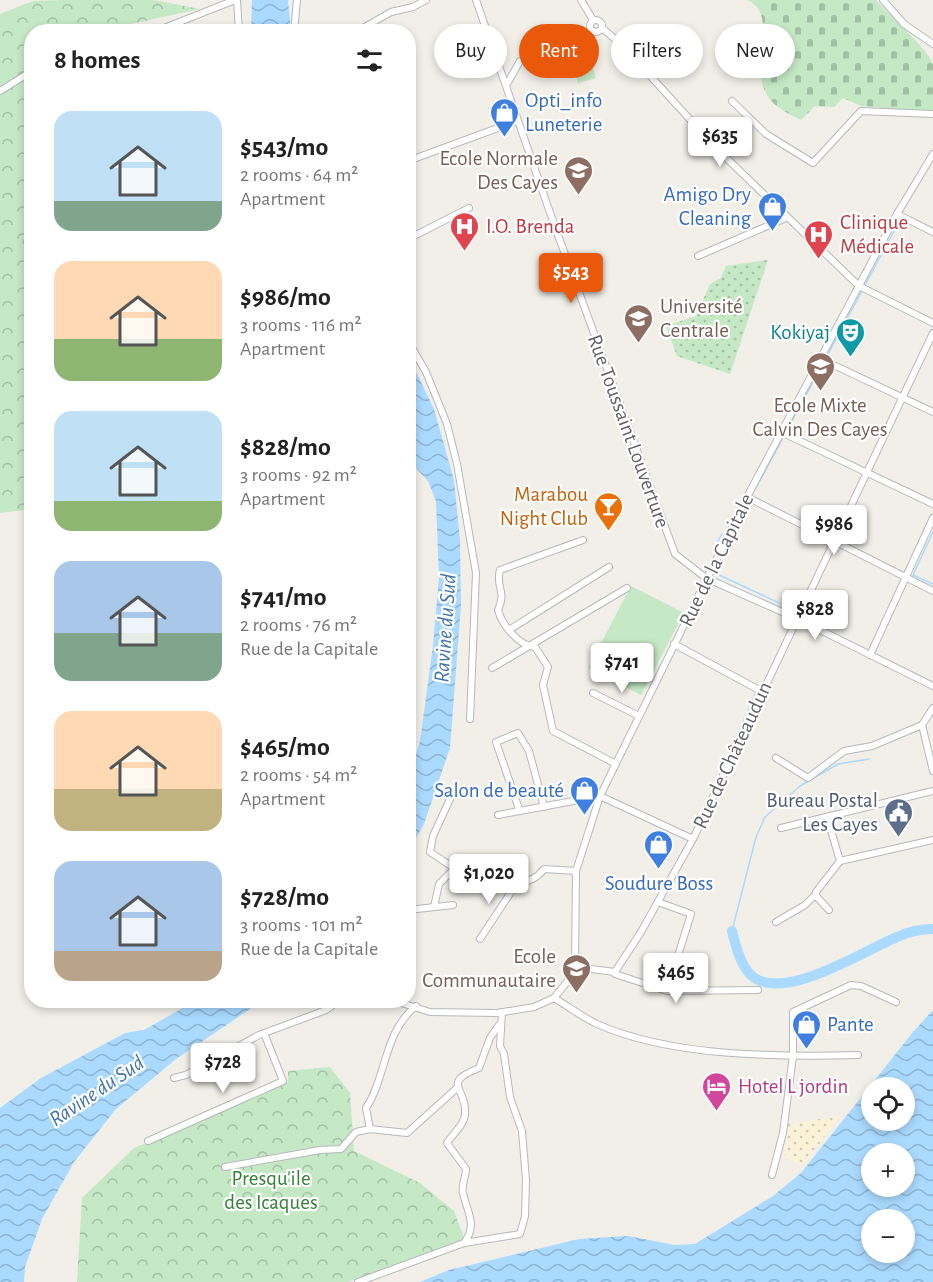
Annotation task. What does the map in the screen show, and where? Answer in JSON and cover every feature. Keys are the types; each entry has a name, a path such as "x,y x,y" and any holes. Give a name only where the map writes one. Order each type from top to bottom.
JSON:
{"street":[{"path":"174,24 236,0 239,24"},
{"path":"295,24 297,0"},
{"path":"370,24 391,12 413,7 426,0"},
{"name":"Rue Toussaint Louverture","path":"476,0 507,84 517,121 675,554 706,578 798,619 933,686"},
{"path":"581,0 593,20 599,21 602,28 623,46 652,81 716,148 859,286 933,323"},
{"path":"883,0 904,24 933,44"},
{"path":"591,24 593,20"},
{"path":"507,84 519,62"},
{"path":"0,91 24,76"},
{"path":"732,101 766,134 813,163 861,111 933,114"},
{"path":"416,158 517,121"},
{"name":"Rue de la Capitale","path":"575,967 576,871 600,796 747,497 897,214 933,154"},
{"path":"416,235 469,208"},
{"path":"897,214 933,232"},
{"path":"698,256 788,218"},
{"name":"Rue de Châteaudun","path":"615,972 658,902 693,838 933,333"},
{"path":"416,354 426,372 447,424 457,464 476,573 470,719"},
{"path":"821,359 933,412"},
{"path":"781,432 933,504"},
{"path":"747,497 832,542 933,591"},
{"path":"870,655 933,518"},
{"path":"583,540 500,570 499,577 504,597 498,610 503,624 530,646 535,647 548,667 543,685 553,731 616,764"},
{"path":"509,630 609,567"},
{"path":"492,669 627,588"},
{"path":"674,644 761,691"},
{"path":"593,693 639,716"},
{"path":"776,758 808,778 844,751 872,746 922,725 933,708"},
{"path":"922,725 933,771"},
{"path":"519,809 496,742 518,733 529,751 544,807"},
{"path":"781,828 933,791"},
{"path":"498,815 519,809 544,807 600,796 693,838"},
{"path":"450,799 433,836 429,852 458,870 517,883"},
{"path":"827,818 840,861"},
{"path":"776,922 805,904 816,894 840,861 933,840"},
{"path":"480,939 517,883 541,873 544,868 576,871"},
{"path":"434,907 439,884 448,873 458,870"},
{"path":"816,894 829,910"},
{"path":"658,902 691,914 667,991"},
{"path":"416,909 453,905"},
{"path":"416,1006 430,1012 502,1012 534,1007 554,998 575,967 615,972 615,974 667,991 758,990"},
{"path":"772,1175 783,1132 793,1056 793,1012 851,985 861,986 896,1002"},
{"path":"554,998 596,1023 665,1045 793,1056 858,1055"},
{"path":"174,1078 186,1075 264,1033 330,1008"},
{"path":"370,1129 366,1108 374,1096 392,1038 403,1017 414,1008"},
{"path":"358,1282 464,1243 520,1234 525,1216 526,1180 522,1131 510,1097 504,1054 500,1046 502,1012"},
{"path":"225,1167 320,1150 341,1149 354,1133 370,1129 407,1133 457,1088 462,1076 481,1065 490,1038 500,1024"},
{"path":"148,1141 283,1080 264,1033"},
{"path":"457,1088 465,1106 464,1118 447,1143 466,1169 462,1190 470,1210 471,1233 464,1243"}],"green space":[{"path":"154,0 200,9 131,24 24,24 24,510 0,513 0,14 33,1"},
{"path":"747,0 876,0 930,58 933,64 933,112 861,106 843,98 834,107 815,106 801,120 782,110 770,100 762,78 795,78 795,24 763,24 762,16 757,7"},
{"path":"576,78 596,78 578,83"},
{"path":"768,260 730,374 677,356 666,326 696,316 710,284 721,278 726,266"},
{"path":"631,586 684,613 641,695 588,668"},
{"name":"Presqu'ile des Icaques","path":"330,1067 350,1093 354,1151 420,1183 454,1211 465,1240 348,1282 77,1282 82,1198 134,1148 288,1082 288,1071"}],"sand":[{"path":"841,1115 803,1165 784,1157 786,1125"}],"water":[{"path":"252,0 288,0 290,24 251,24"},
{"name":"Ravine du Sud","path":"416,372 434,409 454,480 460,540 461,605 450,748 424,824 416,838 416,754 420,741 433,646 439,578 436,501 428,481 416,468"},
{"name":"Ravine du Sud","path":"183,1008 252,1008 176,1059 116,1109 74,1162 42,1219 25,1267 24,1282 0,1282 0,1108 41,1078 125,1033 144,1030"},
{"path":"933,1010 933,1282 420,1282 449,1270 579,1239 628,1236 675,1245 695,1244 773,1196 801,1173 861,1097 861,1131 915,1131 915,1077 877,1077"}],"waterway":[{"path":"864,287 898,224"},
{"path":"826,358 862,291"},
{"path":"786,432 824,362"},
{"path":"752,495 784,436"},
{"path":"722,554 750,500"},
{"path":"933,532 913,575 933,584"},
{"path":"713,550 722,534"},
{"path":"715,569 717,574 792,609"},
{"path":"721,773 756,692 754,690"},
{"path":"732,931 756,837 765,817 800,786 838,764 869,759"},
{"path":"732,931 740,958 749,973 762,982 780,983 801,980 823,972 906,934 933,929"}],"place":[{"name":"Opti_info Luneterie","path":"504,138"},
{"name":"Ecole Normale Des Cayes","path":"579,196"},
{"name":"Amigo Dry Cleaning","path":"772,232"},
{"name":"I.O. Brenda","path":"465,252"},
{"name":"Clinique Médicale","path":"819,260"},
{"name":"Université Centrale","path":"639,344"},
{"name":"Kokiyaj","path":"851,358"},
{"name":"Ecole Mixte Calvin Des Cayes","path":"820,392"},
{"name":"Marabou Night Club","path":"609,532"},
{"name":"Salon de beauté","path":"585,816"},
{"name":"Bureau Postal Les Cayes","path":"899,838"},
{"name":"Soudure Boss","path":"659,870"},
{"name":"Ecole Communautaire","path":"577,994"},
{"name":"Pante","path":"806,1050"},
{"name":"Hotel L jordin","path":"717,1112"}]}
